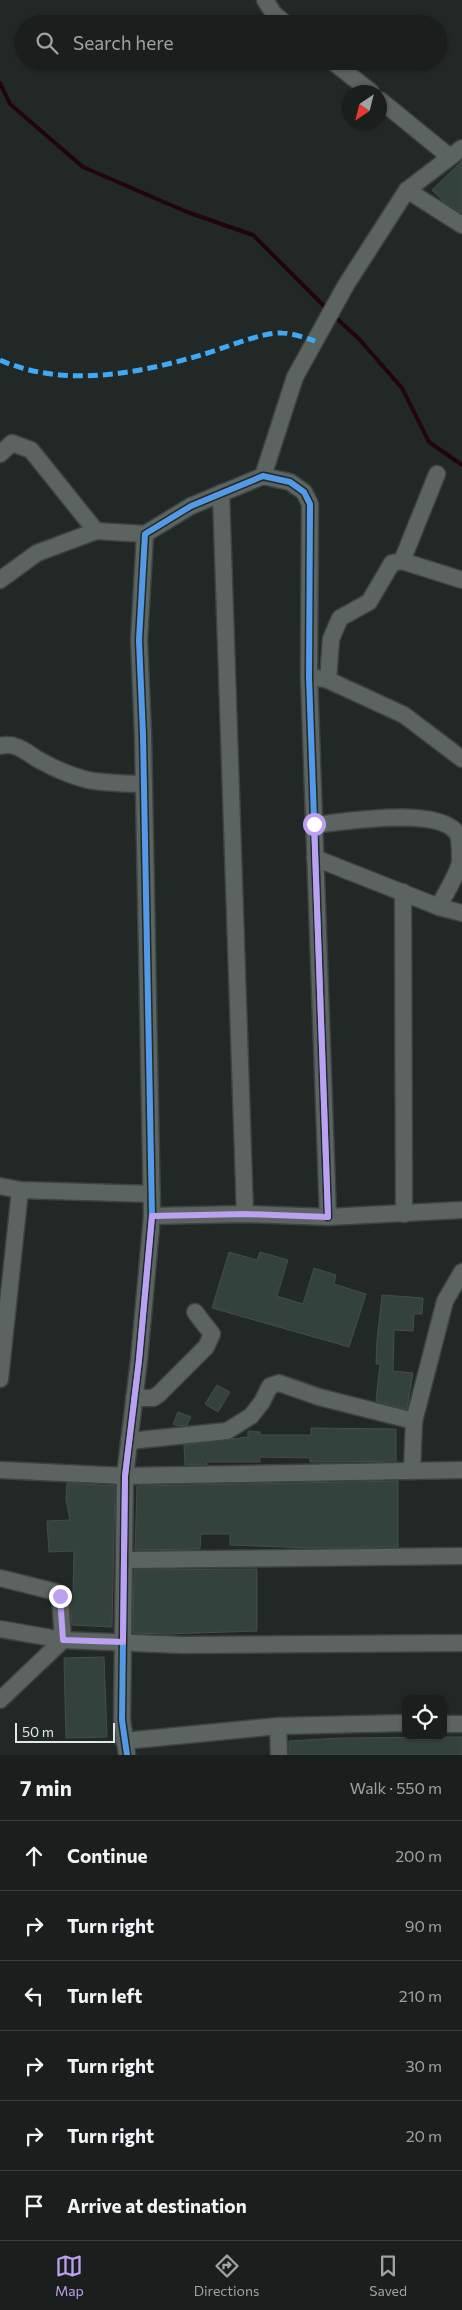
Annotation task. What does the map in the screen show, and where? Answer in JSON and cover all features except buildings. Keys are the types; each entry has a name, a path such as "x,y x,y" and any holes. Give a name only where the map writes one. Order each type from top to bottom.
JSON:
{"street":[{"path":"265,0 275,15"},
{"path":"343,70 362,85"},
{"path":"263,476 295,377 335,304 407,190 456,152 387,105"},
{"path":"407,190 462,225"},
{"path":"0,454 12,443 31,450 96,530"},
{"path":"402,561 437,474"},
{"path":"0,580 37,553 96,530 144,534 191,506 263,476 290,482 304,492 310,504 308,677 328,1217"},
{"path":"221,493 245,1214"},
{"path":"144,534 138,640 144,784 152,1216 125,1476 123,1642 125,1748 278,1726 402,1724"},
{"path":"328,680 331,639 340,618 369,602 392,563 402,561 462,580"},
{"path":"308,677 328,680 404,715 462,759"},
{"path":"0,746 7,744 18,746 65,774 94,783 144,784"},
{"path":"314,824 410,816 442,822 450,826 458,836 460,863 439,907"},
{"path":"315,858 439,907 462,913"},
{"path":"403,892 404,1214"},
{"path":"0,1186 20,1190 152,1194"},
{"path":"0,1379 20,1190"},
{"path":"152,1216 245,1214 328,1217 462,1210"},
{"path":"412,1471 414,1421 445,1302 462,1272"},
{"path":"134,1398 153,1398 160,1394 206,1347 212,1334 195,1312"},
{"path":"129,1441 227,1431 251,1416 262,1402 270,1386 279,1383 319,1396 414,1421"},
{"path":"0,1470 125,1476 462,1470"},
{"path":"125,1560 462,1556"},
{"path":"0,1578 56,1592 60,1596 63,1640"},
{"path":"0,1629 63,1640 181,1645 462,1643"},
{"path":"0,1700 63,1640"},
{"path":"447,1724 462,1724"},
{"path":"278,1726 279,1755"}],"waterway":[{"path":"0,83 10,104 83,167 187,212 253,235 327,309"},
{"path":"334,316 359,339 402,388 429,442 462,465"}],"marked path":[{"path":"0,360 24,369 49,374 74,376 100,375 151,368 177,362 273,333 290,334 315,341"}],"cycle path":[{"path":"127,1755 122,1720 125,1476 139,1360 152,1216 143,735 139,640 145,534 191,506 263,476 290,482 304,492 310,504 309,677 328,1217"}],"route":[{"path":"60,1596 63,1640 123,1642 125,1476 139,1360 152,1216 245,1214 328,1217 314,824"}]}
